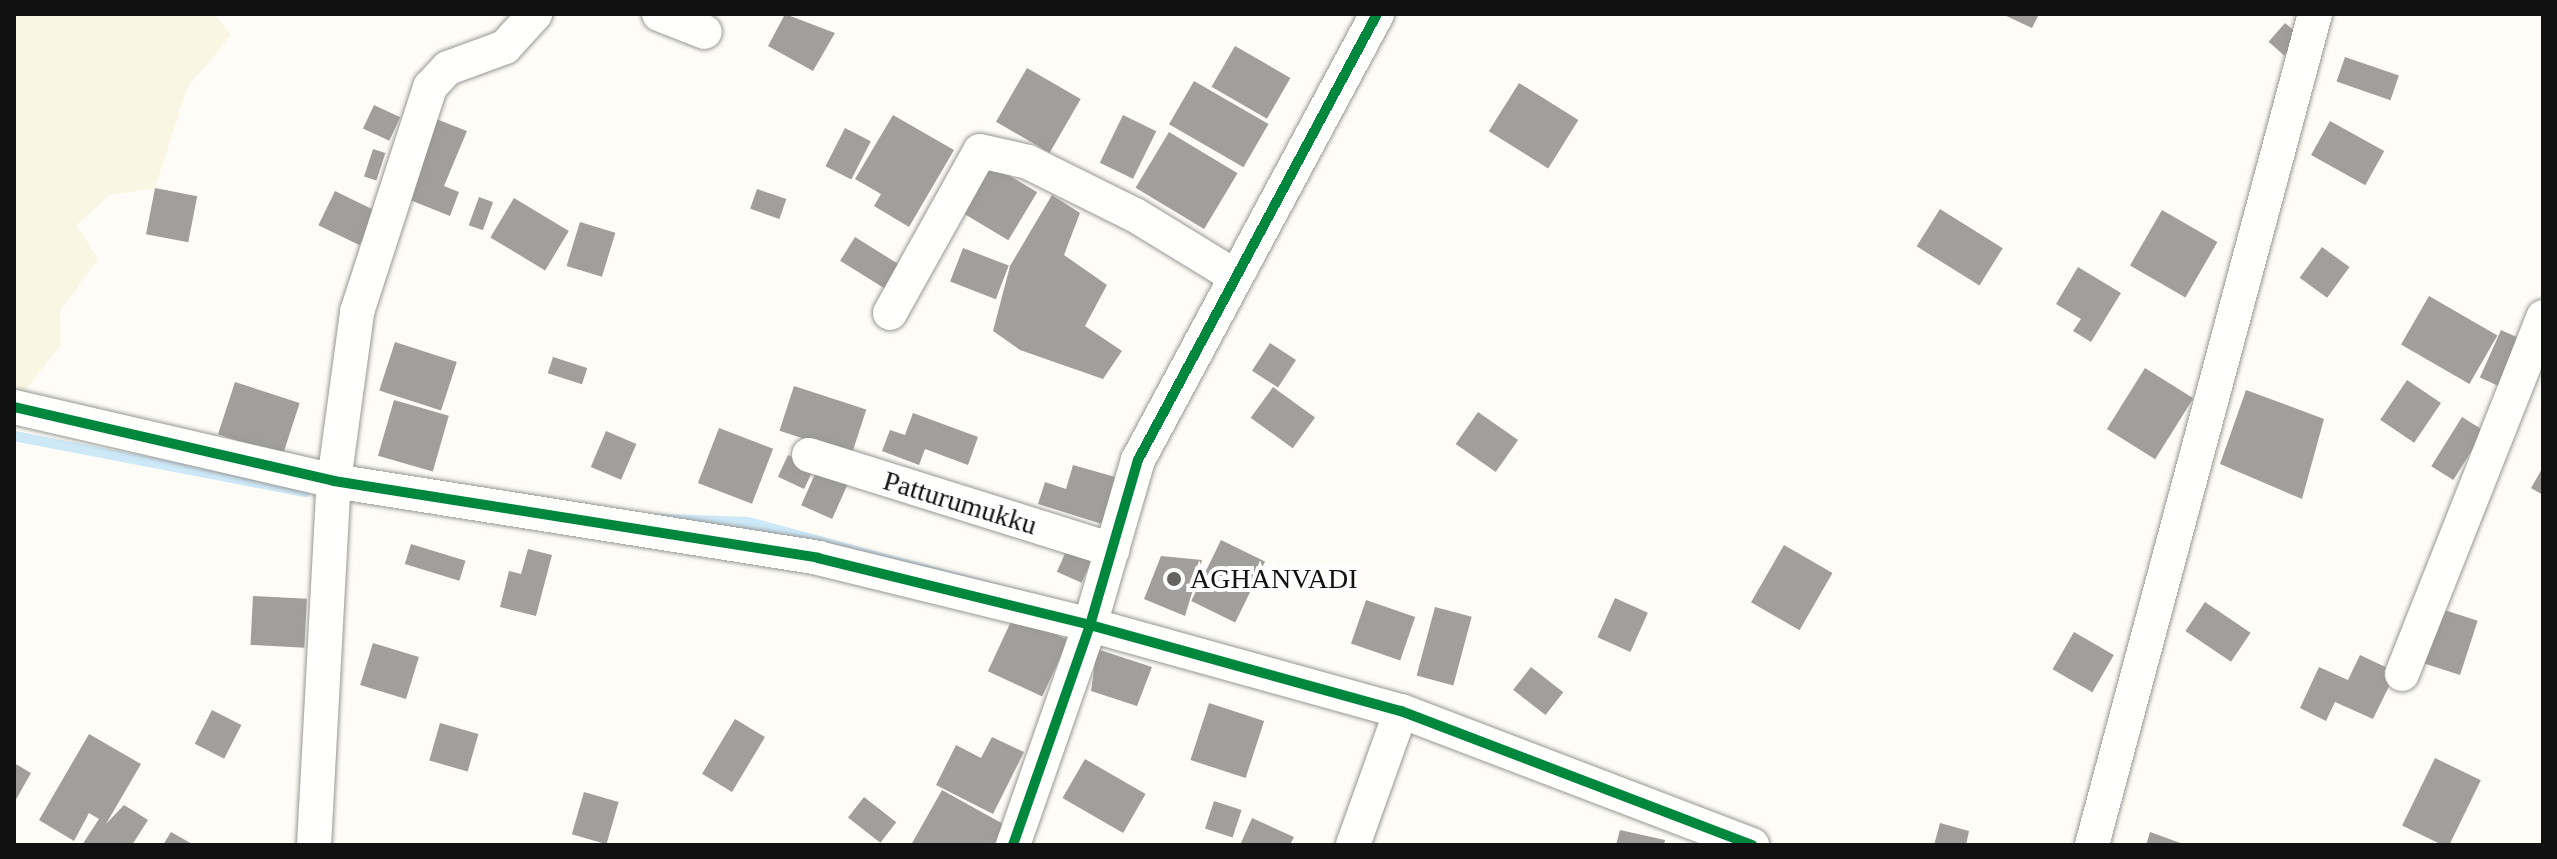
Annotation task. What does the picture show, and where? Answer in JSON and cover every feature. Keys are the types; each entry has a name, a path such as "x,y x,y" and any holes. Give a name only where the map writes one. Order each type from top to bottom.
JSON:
{"street":[{"path":"314,845 334,481 357,312 419,108 448,68 505,47 535,14"},
{"path":"659,14 705,32"},
{"path":"1013,845 1090,625 1138,460 1233,275 1341,91 1377,14"},
{"path":"2092,845 2315,14"},
{"path":"890,313 980,151 1028,162 1135,215 1233,275"},
{"path":"2402,674 2543,317"},
{"path":"14,407 334,481 818,558 1090,625 1401,711 1752,845"},
{"name":"Patturumukku","path":"809,455 1112,550"},
{"path":"1353,845 1401,711"}],"shaded area":[{"path":"14,14 214,14 231,35 187,88 155,188 110,195 76,225 98,259 60,311 61,345 14,404"}],"water":[{"path":"616,512 749,517 1077,605"}],"building":[{"path":"785,14 835,33 813,71 768,46"},
{"path":"2002,14 2039,14 2032,28"},
{"path":"2285,23 2301,37 2284,56 2269,42"},
{"path":"1235,46 1290,78 1267,119 1212,87"},
{"path":"2345,57 2399,76 2390,100 2337,82"},
{"path":"1027,68 1081,99 1050,153 996,122"},
{"path":"1194,81 1268,124 1243,167 1169,124"},
{"path":"1519,83 1578,120 1548,168 1489,131"},
{"path":"374,105 400,117 389,141 363,129"},
{"path":"893,115 954,150 909,227 874,206 881,194 855,179"},
{"path":"1123,115 1156,131 1133,179 1100,163"},
{"path":"431,117 467,131 444,186 459,192 450,216 400,196"},
{"path":"2330,121 2384,151 2365,185 2311,155"},
{"path":"845,128 871,141 851,179 825,166"},
{"path":"1169,132 1238,173 1204,229 1136,188"},
{"path":"373,149 385,153 376,181 364,177"},
{"path":"990,164 1037,192 1008,240 961,212"},
{"path":"155,188 197,196 188,242 146,234"},
{"path":"757,189 786,199 779,219 750,209"},
{"path":"335,191 376,211 360,245 318,225"},
{"path":"1052,195 1080,213 1064,255 1107,285 1085,326 1122,351 1103,379 1020,350 993,331 1010,266"},
{"path":"479,197 493,202 483,230 469,225"},
{"path":"514,198 569,231 545,270 490,237"},
{"path":"1940,209 2003,248 1979,286 1917,246"},
{"path":"2162,210 2217,242 2185,297 2130,265"},
{"path":"580,222 615,233 602,277 567,266"},
{"path":"855,237 901,266 886,289 840,261"},
{"path":"2322,247 2350,267 2327,298 2300,278"},
{"path":"963,248 1009,266 996,299 950,282"},
{"path":"2078,267 2121,293 2091,342 2073,331 2081,319 2056,304"},
{"path":"2429,296 2497,336 2469,384 2401,344"},
{"path":"2501,330 2519,338 2498,386 2480,378"},
{"path":"395,342 457,362 441,411 379,391"},
{"path":"1270,343 1296,360 1278,388 1252,371"},
{"path":"553,357 587,368 582,384 548,373"},
{"path":"2145,368 2193,398 2155,459 2107,429"},
{"path":"2407,380 2441,403 2414,443 2380,420"},
{"path":"235,382 300,403 283,455 218,434"},
{"path":"794,386 866,409 852,454 779,431"},
{"path":"1273,387 1315,418 1293,448 1251,418"},
{"path":"2246,390 2324,419 2302,499 2220,464"},
{"path":"394,400 449,416 433,471 378,456"},
{"path":"1478,412 1518,440 1496,472 1456,444"},
{"path":"913,413 978,437 968,465 925,449 919,465 882,451 890,430 905,435"},
{"path":"2462,417 2484,431 2453,480 2431,466"},
{"path":"719,428 773,449 752,504 698,483"},
{"path":"606,431 636,444 621,480 591,467"},
{"path":"788,455 814,467 804,489 778,477"},
{"path":"819,465 850,479 832,519 801,505"},
{"path":"1073,465 1115,477 1102,524 1038,504 1045,482 1066,489"},
{"path":"2543,467 2543,495 2531,488"},
{"path":"1221,540 1265,561 1235,623 1191,601"},
{"path":"411,544 466,561 459,581 405,564"},
{"path":"1784,545 1832,573 1799,630 1751,602"},
{"path":"528,549 552,555 536,616 500,607 509,571 521,574"},
{"path":"1067,549 1092,560 1081,583 1057,572"},
{"name":"AGHANVADI","path":"1161,556 1202,560 1185,616 1144,599"},
{"path":"253,596 307,599 304,648 250,645"},
{"path":"1615,598 1648,613 1630,652 1598,637"},
{"path":"1366,600 1415,617 1400,660 1351,643"},
{"path":"2205,602 2251,633 2231,662 2185,631"},
{"path":"2432,606 2478,621 2460,675 2414,660"},
{"path":"1435,607 1472,617 1453,685 1417,676"},
{"path":"1014,615 1068,640 1042,697 988,671"},
{"path":"2074,632 2114,655 2092,692 2052,669"},
{"path":"373,643 419,657 406,699 360,685"},
{"path":"1097,649 1152,667 1137,706 1091,691"},
{"path":"2360,655 2396,672 2373,719 2335,702 2326,721 2300,708 2319,667 2348,680"},
{"path":"1531,667 1563,692 1545,715 1513,690"},
{"path":"1209,703 1264,721 1246,778 1190,760"},
{"path":"212,710 241,725 224,759 195,744"},
{"path":"735,719 765,737 732,792 702,774"},
{"path":"440,723 478,734 468,772 429,760"},
{"path":"89,734 141,764 106,824 124,805 148,820 132,845 82,845 99,819 89,813 74,841 39,820"},
{"path":"992,737 1024,752 993,814 936,785 956,745 981,758"},
{"path":"2435,758 2481,780 2449,845 2442,845 2402,825"},
{"path":"1085,759 1146,794 1123,833 1062,798"},
{"path":"14,763 31,773 14,803"},
{"path":"942,790 1005,825 994,845 911,845"},
{"path":"584,792 619,802 606,844 572,834"},
{"path":"864,797 896,822 880,843 848,817"},
{"path":"1214,801 1242,810 1233,838 1205,829"},
{"path":"1252,818 1294,837 1290,845 1240,845"},
{"path":"1940,823 1969,831 1966,845 1934,845"},
{"path":"1620,830 1665,840 1664,845 1616,845"},
{"path":"171,832 194,845 163,845"},
{"path":"2150,832 2186,845 2146,845"}],"waterway":[{"path":"14,436 306,492"}],"cycle path":[{"path":"1013,845 1090,625 1138,460 1377,14"},
{"path":"14,407 334,481 818,558 1090,625 1401,711 1752,845"}],"place":[{"name":"AGHANVADI","path":"1174,579"}]}
